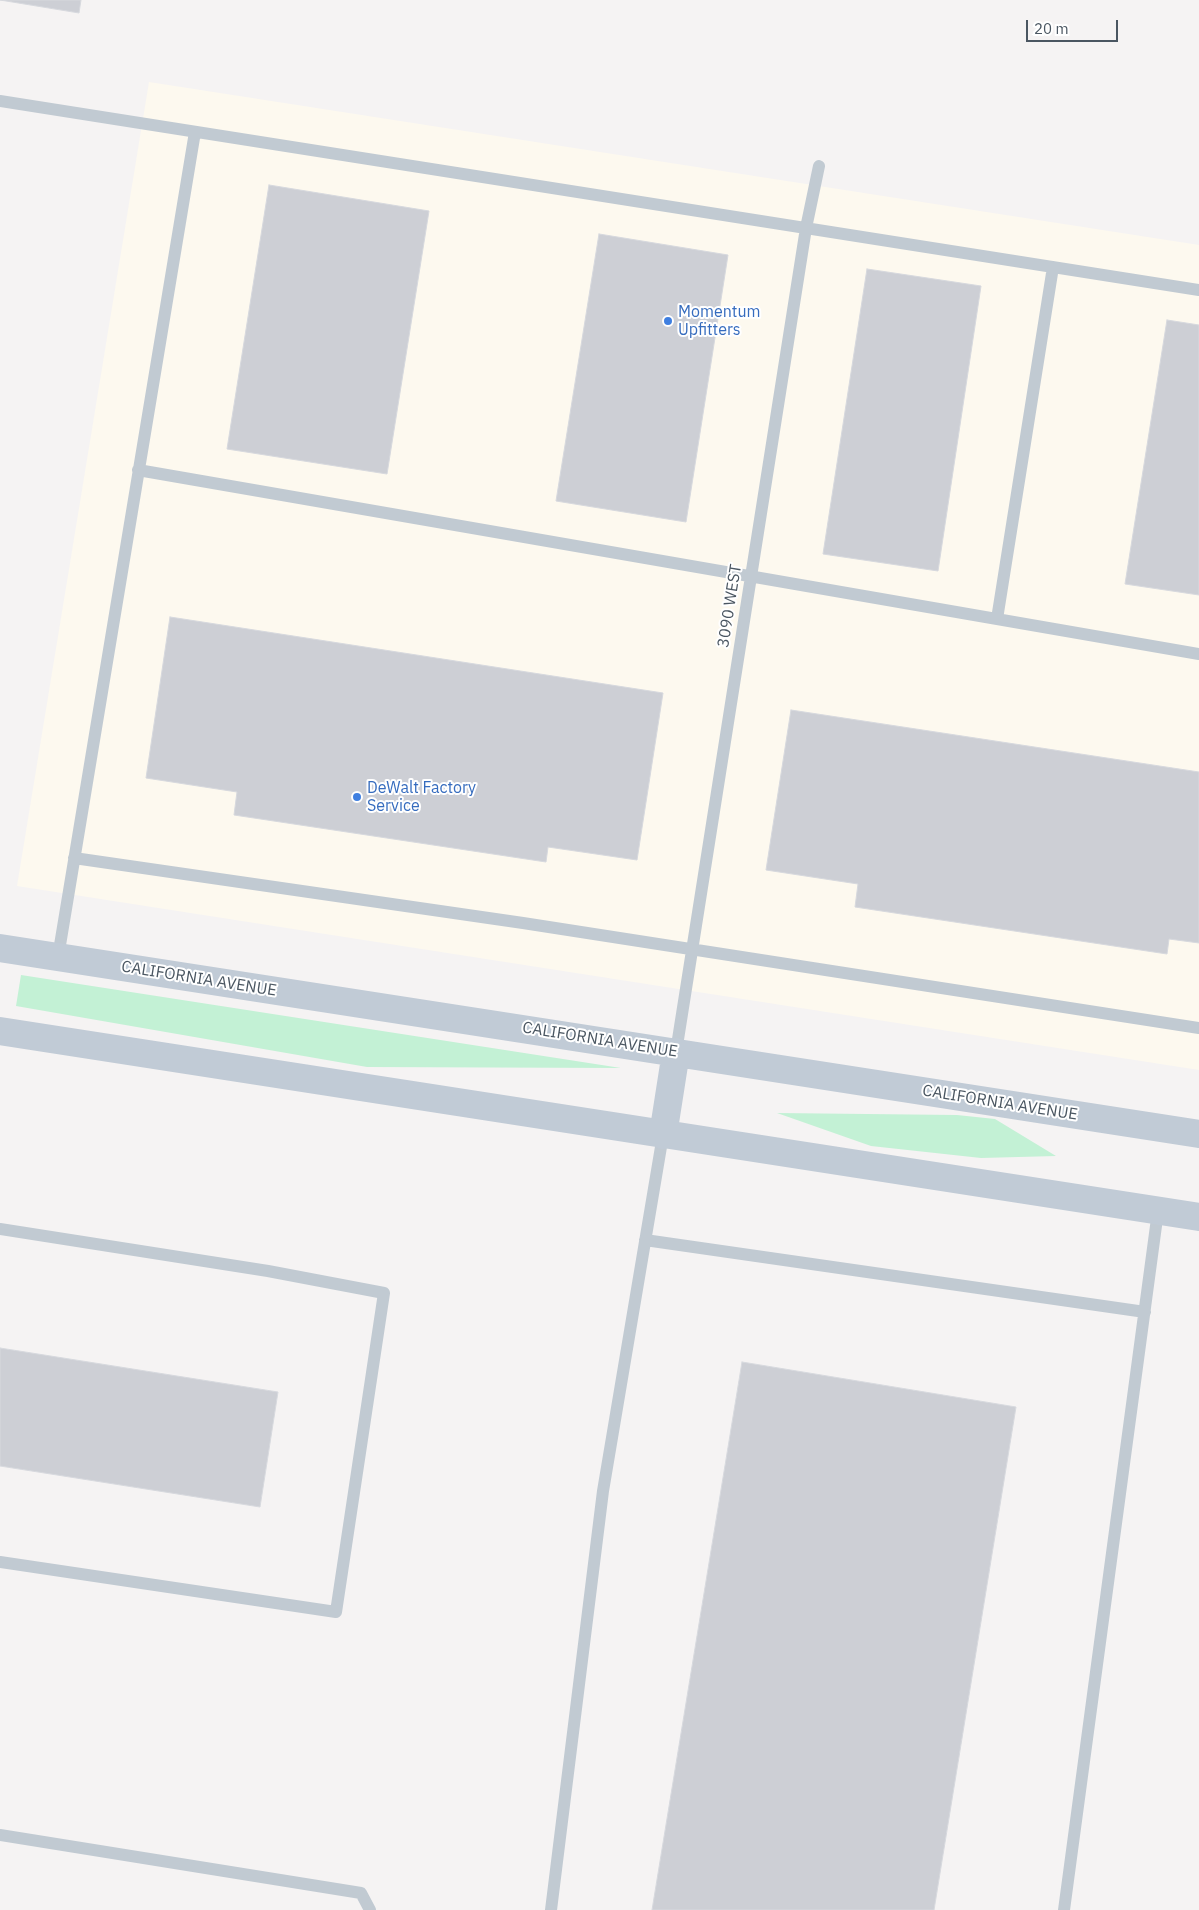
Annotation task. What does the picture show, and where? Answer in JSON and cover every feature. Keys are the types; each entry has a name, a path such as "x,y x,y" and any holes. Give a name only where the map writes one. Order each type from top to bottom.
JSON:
{"main road":[{"name":"CALIFORNIA AVENUE","path":"0,948 1199,1134"},
{"path":"0,1032 1199,1217"},
{"path":"663,1135 676,1052"}],"lane":[{"path":"0,101 1199,290"},
{"path":"58,957 195,132"},
{"name":"3090 WEST","path":"676,1052 806,228 819,166"},
{"path":"997,619 1053,267"},
{"path":"138,470 1199,654"},
{"path":"74,858 692,949 1199,1028"},
{"path":"551,1910 602,1491 663,1135"},
{"path":"1064,1910 1158,1211"},
{"path":"0,1228 268,1271 384,1293 336,1612 0,1562"},
{"path":"645,1240 1145,1312"},
{"path":"0,1835 361,1894 370,1910"}],"shaded area":[{"path":"149,82 1199,245 1199,1070 17,886"}],"green space":[{"path":"21,975 621,1068 367,1067 16,1006"},
{"path":"777,1113 957,1115 995,1119 1056,1156 981,1158 871,1146"}],"building":[{"path":"0,0 81,0 79,13"},
{"path":"269,185 429,211 387,474 227,449"},
{"path":"599,234 728,255 686,522 556,501"},
{"path":"867,269 981,286 938,571 823,554"},
{"path":"1167,320 1199,325 1199,595 1125,584"},
{"path":"170,617 663,693 637,860 548,847 546,862 234,815 237,792 146,778"},
{"path":"791,710 1199,772 1199,943 1169,939 1167,954 855,907 858,884 766,870"},
{"path":"0,1348 278,1392 260,1507 0,1466"},
{"path":"742,1362 1016,1407 934,1910 652,1910"}],"place":[{"name":"Momentum Upfitters","path":"668,321"},
{"name":"DeWalt Factory Service","path":"357,797"}]}
